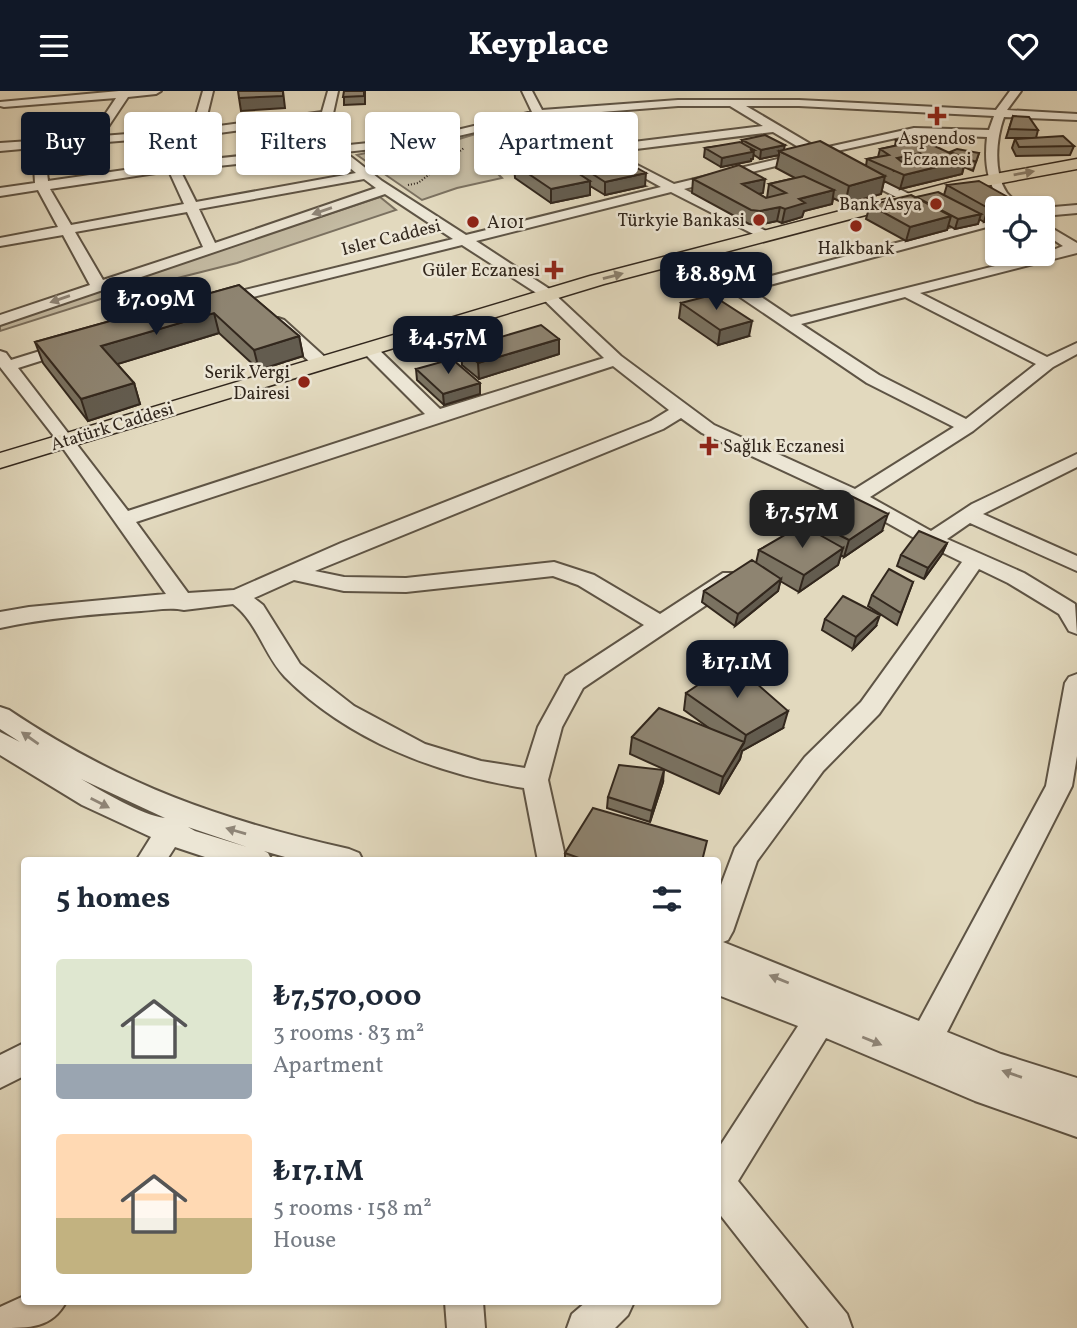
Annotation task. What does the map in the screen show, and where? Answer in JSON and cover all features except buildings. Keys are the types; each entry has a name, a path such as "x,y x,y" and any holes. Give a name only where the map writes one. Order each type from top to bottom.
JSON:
{"main road":[{"name":"Atatürk Caddesi","path":"0,461 368,348 688,256 961,185 1077,164"}],"street":[{"path":"8,91 2,106 156,91"},
{"path":"202,112 208,91"},
{"path":"329,112 333,91"},
{"path":"527,91 537,112"},
{"path":"722,91 731,103 774,128 908,199"},
{"path":"844,105 846,91"},
{"path":"1004,196 999,191 992,160 994,122 1009,97 1016,91"},
{"path":"110,115 124,94"},
{"path":"563,112 678,103 919,104 999,113 1077,117"},
{"path":"638,146 774,128"},
{"name":"Isler Caddesi","path":"206,305 816,152 914,131 993,134"},
{"path":"0,147 21,145"},
{"path":"351,162 365,174"},
{"path":"638,170 765,236"},
{"path":"0,192 124,174"},
{"path":"41,175 42,186 99,286"},
{"path":"177,175 211,249"},
{"path":"0,242 366,175 547,295 615,360 708,429 856,497 932,540 1016,578 1074,613"},
{"path":"961,185 991,196"},
{"path":"0,320 387,190"},
{"path":"1055,211 1077,209"},
{"path":"738,289 985,224"},
{"path":"1055,234 1076,248"},
{"path":"790,322 1076,248"},
{"path":"688,256 881,384 967,427"},
{"path":"905,291 1047,363"},
{"path":"246,293 321,363"},
{"path":"87,341 4,361 125,519 184,603"},
{"path":"368,348 436,416"},
{"path":"823,518 967,427 1047,363 1077,348"},
{"path":"125,519 615,360"},
{"path":"0,620 67,610 237,597 348,548 657,425 681,410"},
{"path":"932,540 969,515 1077,460"},
{"path":"969,515 1077,564"},
{"path":"721,923 745,856 814,764 870,708 975,559"},
{"path":"551,857 535,780 550,727 574,681 747,567"},
{"path":"293,573 344,584 405,585 554,569 586,580 659,624"},
{"path":"237,597 255,610 292,670 345,712 416,751 481,771 535,780"},
{"path":"921,1049 1059,786 1070,776 1077,683"},
{"path":"0,716 29,738 175,825 330,857"},
{"path":"0,742 78,792 175,825 249,857"},
{"path":"153,857 175,825"},
{"path":"721,956 823,1009 921,1049 1020,1103 1077,1119"},
{"path":"721,982 823,1009"},
{"path":"721,1177 823,1009"},
{"path":"921,1049 1077,1094"},
{"path":"0,1072 21,1061"},
{"path":"721,1186 833,1328"},
{"path":"0,1326 36,1311 43,1305"},
{"path":"464,1305 466,1328"},
{"path":"586,1328 612,1305"}],"path":[{"path":"460,134 472,142 460,151"},
{"path":"387,190 418,183 429,175"}],"shaded area":[{"path":"474,135 474,175 499,175 502,178 457,188 422,200 386,175 460,175 460,139"},
{"path":"380,197 396,210 237,263 126,291 0,331 0,323"}],"place":[{"name":"Aspendos Eczanesi","path":"937,116"},
{"name":"Bank Asya","path":"936,204"},
{"name":"Türkyie Bankasi","path":"759,220"},
{"name":"A101","path":"473,222"},
{"name":"Halkbank","path":"856,226"},
{"name":"Güler Eczanesi","path":"554,270"},
{"name":"Serik Vergi Dairesi","path":"304,382"},
{"name":"Sağlık Eczanesi","path":"709,446"}]}
